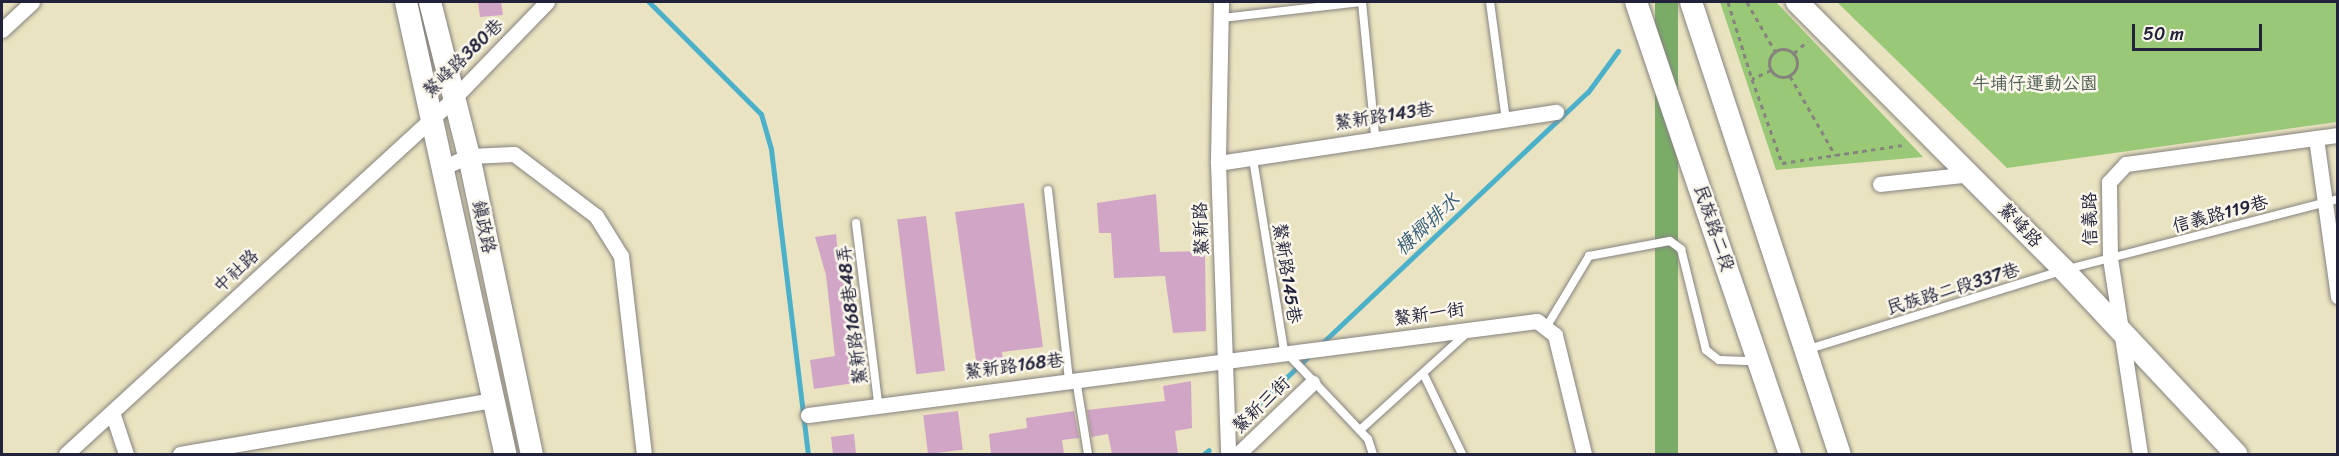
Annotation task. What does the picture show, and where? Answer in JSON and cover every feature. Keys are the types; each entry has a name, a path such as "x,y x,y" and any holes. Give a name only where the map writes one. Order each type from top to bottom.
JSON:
{"street":[{"path":"2,30 32,2"},
{"name":"鎮政路","path":"406,2 444,167 505,454"},
{"name":"鎮政路","path":"430,2 451,101 469,156 532,454"},
{"name":"鰲峰路380巷","path":"432,115 451,101 547,2"},
{"name":"鰲新路","path":"1221,2 1218,163 1228,454"},
{"name":"民族路二段","path":"1636,2 1790,454"},
{"path":"1691,2 1840,454"},
{"name":"鰲峰路","path":"1797,2 2064,270 2127,344 2236,454"},
{"name":"鰲新路143巷","path":"1218,163 1253,159 1375,135 1556,112"},
{"name":"中社路","path":"66,454 432,115"},
{"name":"信義路","path":"2140,454 2127,344 2110,258 2109,182 2126,164 2337,135"},
{"path":"2316,138 2331,201 2337,296"},
{"path":"444,167 469,156 514,154 596,216 621,256 644,454"},
{"path":"1880,184 1970,174"},
{"name":"鰲新一街","path":"1225,359 1291,353 1524,321 1547,326"},
{"path":"1547,326 1556,335 1584,454"},
{"name":"鰲新路168巷","path":"808,415 878,402 1225,359"},
{"name":"鰲新三街","path":"1238,454 1307,378"},
{"path":"180,454 493,400"},
{"path":"112,412 126,454"}],"lane":[{"path":"1222,18 1362,2 1375,135"},
{"path":"1490,2 1506,120"},
{"name":"鰲新路145巷","path":"1253,159 1291,353 1307,378 1360,430 1373,454"},
{"path":"1048,190 1072,378 1088,454"},
{"name":"信義路119巷","path":"2110,258 2331,201"},
{"name":"鰲新路168巷48弄","path":"856,223 878,402"},
{"path":"1547,326 1589,256 1670,241 1681,249 1706,350 1719,360 1760,361"},
{"name":"民族路二段337巷","path":"1805,350 2110,258"},
{"path":"1360,430 1424,375 1473,328"},
{"path":"1424,375 1462,454"}],"path":[{"path":"1728,2 1782,163 1902,145"},
{"path":"1747,2 1775,51 1771,70"},
{"path":"1775,51 1794,53 1798,66 1790,76"},
{"path":"1752,79 1771,70 1790,76 1835,155"}],"green space":[{"path":"1655,2 1678,2 1678,454 1655,454"},
{"path":"1720,2 1776,2 1923,157 1776,170"},
{"name":"牛埔仔運動公園","path":"1837,2 2337,2 2337,122 2007,168"}],"building":[{"path":"478,2 501,2 503,15 480,17"},
{"path":"1156,194 1160,252 1205,251 1206,331 1173,333 1165,276 1114,278 1111,233 1099,233 1097,203"},
{"path":"1024,203 1043,347 1002,352 1003,363 977,367 955,212"},
{"path":"926,216 945,371 916,374 897,220"},
{"path":"836,234 839,266 847,265 861,382 814,389 810,360 835,356 826,275 815,237"},
{"path":"1191,381 1192,428 1175,431 1178,454 1112,454 1108,434 1091,437 1087,410 1165,401 1163,386"},
{"path":"958,411 963,450 928,454 923,415"},
{"path":"1074,411 1079,438 1062,440 1064,454 991,454 989,434 1027,428 1026,418"},
{"path":"854,434 856,454 833,454 831,437"}],"waterway":[{"path":"649,2 761,114 771,149 808,454"},
{"name":"槺榔排水","path":"1320,345 1588,92 1618,51"},
{"name":"槺榔排水","path":"1249,413 1311,354"},
{"name":"槺榔排水","path":"1204,454 1209,450"}]}
